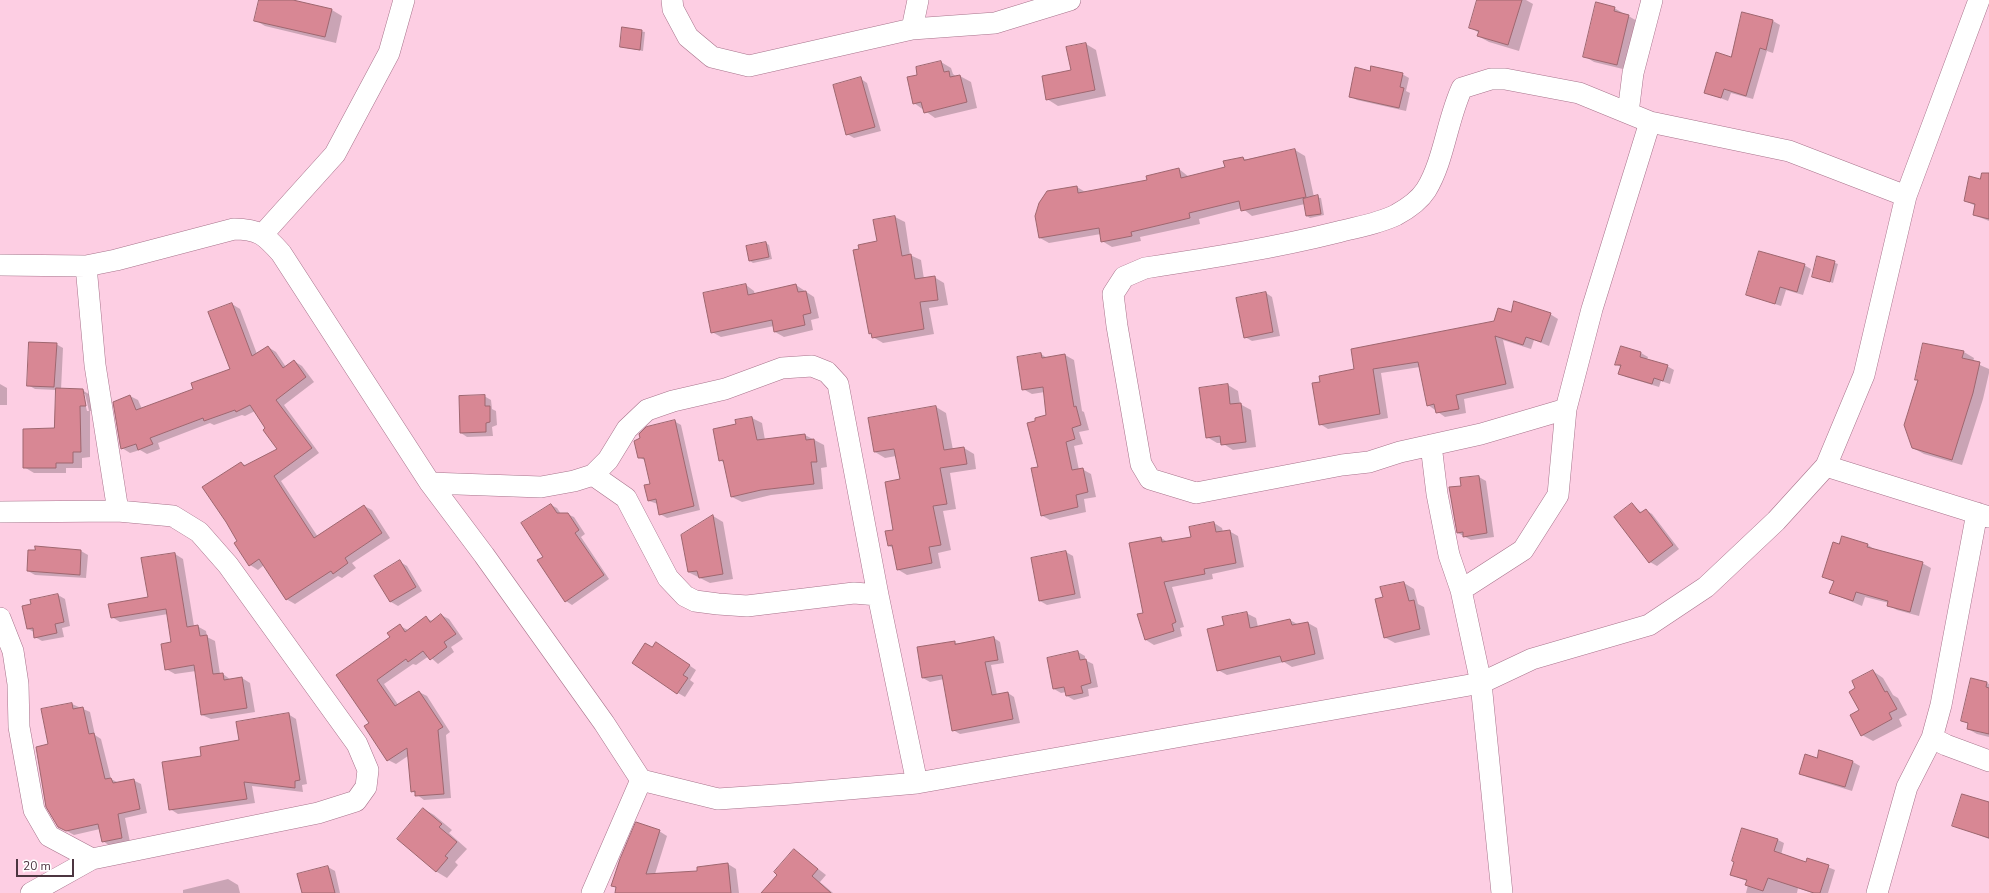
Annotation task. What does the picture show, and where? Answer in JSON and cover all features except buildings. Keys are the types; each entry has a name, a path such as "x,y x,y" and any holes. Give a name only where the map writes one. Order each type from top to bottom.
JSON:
{"street":[{"path":"262,234 335,154 389,53 404,0"},
{"path":"672,0 673,9 688,37 712,57 749,66 912,29 995,24 1070,0"},
{"path":"912,29 918,0"},
{"path":"1628,113 1633,73 1652,0"},
{"path":"0,265 86,266 234,229 248,229 262,234 281,253 430,484 484,555 595,710 641,780 718,799 791,794 917,782 1481,683 1532,659 1649,625 1706,587 1776,521 1826,466 1864,375 1906,196 1979,0"},
{"path":"1566,410 1481,434 1431,445 1369,462 1342,465 1196,492 1150,479 1141,464 1117,326 1113,294 1124,277 1145,268 1291,244 1395,216 1411,206 1426,191 1437,166 1453,107 1462,88 1492,79 1505,79 1579,93 1650,122 1789,150 1906,196"},
{"path":"1461,590 1523,550 1541,525 1558,495 1566,410 1592,309 1650,122"},
{"path":"86,266 95,365 118,511"},
{"path":"430,484 541,487 593,475 608,460 626,429 646,410 673,401 725,389 782,368 812,366 827,372 838,384 878,595 917,782"},
{"path":"1431,445 1437,494 1449,555 1461,590 1481,683 1502,893"},
{"path":"1826,466 1983,515 1941,705 1932,738 1908,787 1877,893"},
{"path":"593,475 626,498 668,578 685,596 695,601 747,606 854,593 878,595"},
{"path":"0,512 118,511 173,516 199,532 228,565 358,744 368,770 366,787 356,801 318,813 92,860 31,893"},
{"path":"0,618 12,651 18,684 19,727 34,810 49,836 92,860"},
{"path":"1932,738 1946,745 1989,761"},
{"path":"592,893 641,780"}]}
